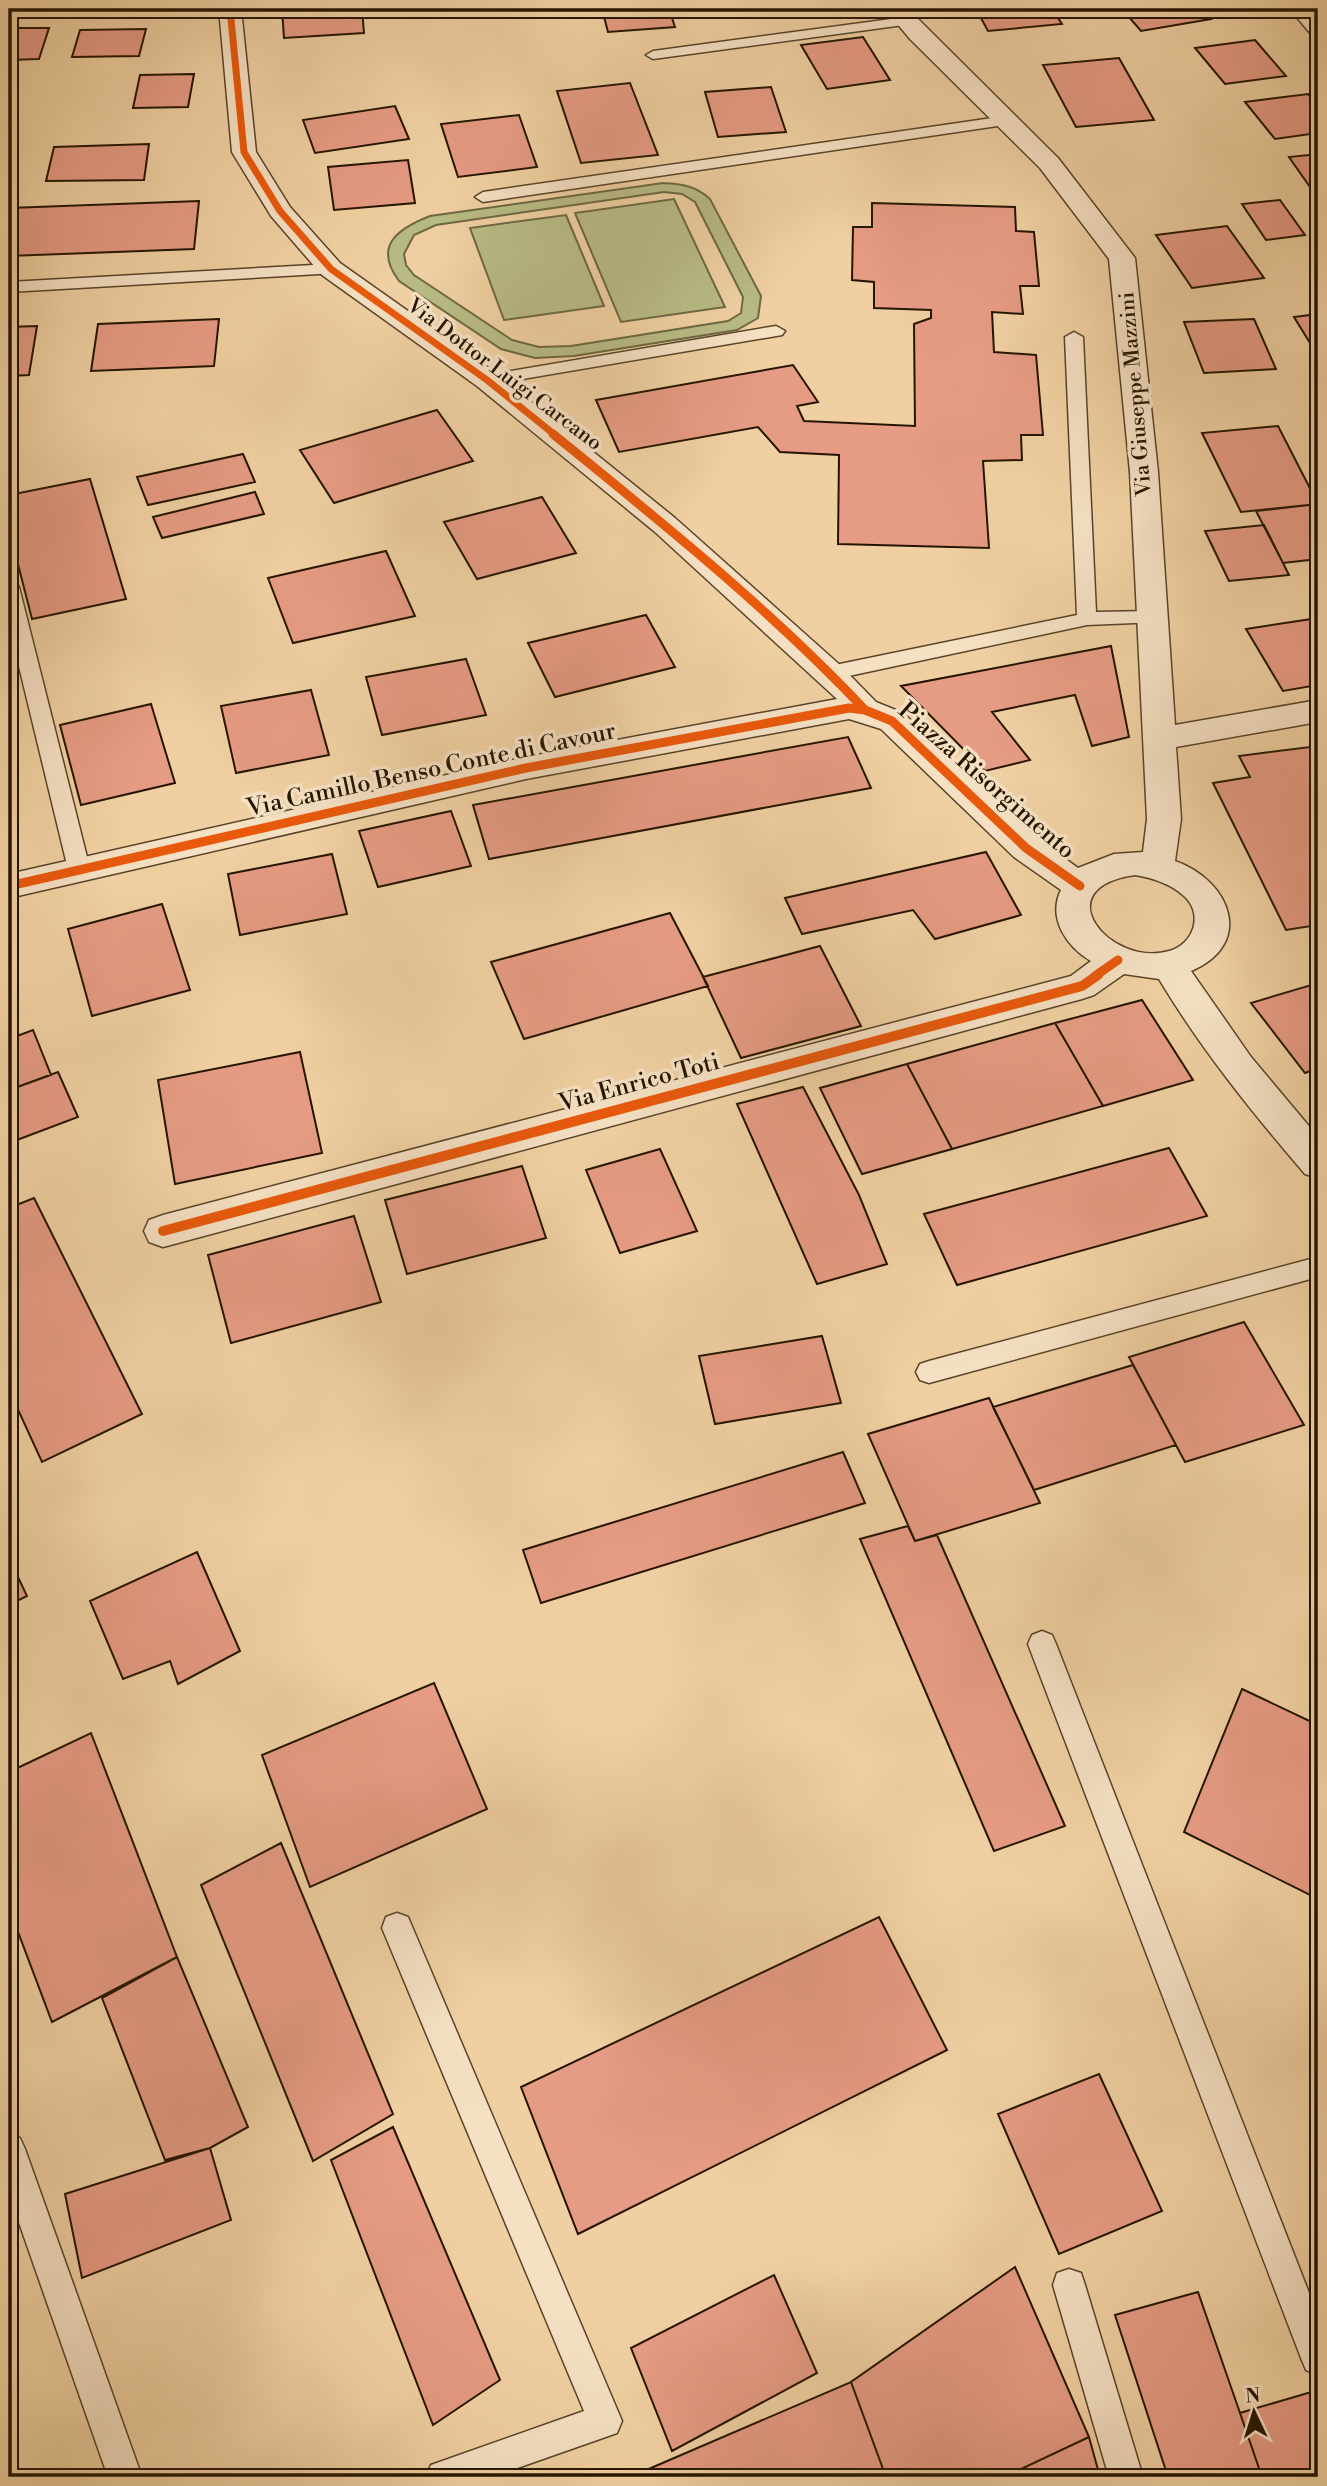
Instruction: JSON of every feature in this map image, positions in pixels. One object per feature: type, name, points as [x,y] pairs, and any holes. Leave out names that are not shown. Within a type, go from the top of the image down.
[{"type":"street","name":"Via Dottor Luigi Carcano","points":[[230,9],[244,152],[280,211],[331,269],[487,380],[665,525],[830,673],[865,710]]},
{"type":"street","points":[[1301,9],[1318,28]]},
{"type":"street","name":"Via Giuseppe Mazzini","points":[[901,15],[1049,163],[1122,258],[1144,472],[1164,819],[1158,866]]},
{"type":"street","name":"Via Camillo Benso Conte di Cavour","points":[[9,886],[526,768],[830,709],[865,710]]},
{"type":"street","name":"Piazza Risorgimento","points":[[865,710],[892,721],[1026,848],[1080,886]]},
{"type":"street","points":[[1159,739],[1318,711]]},
{"type":"street","points":[[1135,863],[1158,866],[1178,874],[1195,886],[1207,901],[1212,917],[1211,932],[1203,947],[1188,958],[1152,966],[1118,960],[1097,950],[1082,935],[1073,918],[1073,901],[1080,886],[1094,873],[1113,866],[1135,863]]},
{"type":"street","name":"Via Enrico Toti","points":[[163,1231],[1082,986],[1118,960]]},
{"type":"street","points":[[1168,964],[1194,1009],[1248,1082],[1318,1163]]},
{"type":"lane","points":[[653,55],[901,15]]},
{"type":"lane","points":[[483,197],[1006,121]]},
{"type":"lane","points":[[9,287],[331,269]]},
{"type":"lane","points":[[487,380],[776,331]]},
{"type":"lane","points":[[1074,337],[1087,619]]},
{"type":"lane","points":[[9,587],[79,869]]},
{"type":"lane","points":[[830,673],[1087,619],[1114,615],[1151,617]]},
{"type":"lane","points":[[929,1372],[1318,1267]]},
{"type":"lane","points":[[1042,1644],[1318,2358]]},
{"type":"lane","points":[[397,1928],[605,2421],[443,2477]]},
{"type":"lane","points":[[9,2149],[125,2477]]},
{"type":"lane","points":[[1069,2285],[1126,2477]]},
{"type":"green space","points":[[663,183],[688,186],[710,199],[761,296],[758,318],[737,330],[574,356],[535,358],[501,349],[399,281],[392,269],[388,258],[392,240],[408,227],[430,216]],"holes":[[[664,192],[682,194],[695,202],[743,297],[741,313],[728,321],[571,346],[539,347],[512,340],[414,275],[406,265],[404,254],[414,235],[436,225]]]},
{"type":"green space","points":[[674,199],[725,307],[621,322],[575,213]]},
{"type":"green space","points":[[566,215],[604,306],[504,320],[470,228]]},
{"type":"building","points":[[282,9],[362,9],[364,33],[284,38]]},
{"type":"building","points":[[478,9],[528,9],[480,14]]},
{"type":"building","points":[[602,9],[669,9],[675,27],[608,32]]},
{"type":"building","points":[[976,9],[1052,9],[1062,24],[988,31]]},
{"type":"building","points":[[1122,9],[1201,9],[1211,19],[1141,31]]},
{"type":"building","points":[[9,28],[49,28],[39,59],[9,60]]},
{"type":"building","points":[[146,29],[139,56],[72,57],[80,30]]},
{"type":"building","points":[[863,37],[890,80],[827,89],[801,45]]},
{"type":"building","points":[[1255,40],[1286,76],[1225,84],[1195,48]]},
{"type":"building","points":[[1119,58],[1154,120],[1076,127],[1043,65]]},
{"type":"building","points":[[194,74],[188,107],[133,108],[140,75]]},
{"type":"building","points":[[630,83],[658,155],[581,163],[557,91]]},
{"type":"building","points":[[771,87],[786,132],[718,137],[705,92]]},
{"type":"building","points":[[1308,94],[1318,106],[1318,133],[1275,139],[1245,102]]},
{"type":"building","points":[[395,106],[409,139],[315,153],[303,120]]},
{"type":"building","points":[[519,115],[537,167],[458,177],[441,124]]},
{"type":"building","points":[[149,144],[144,180],[46,181],[54,147]]},
{"type":"building","points":[[1318,154],[1318,197],[1317,197],[1289,157]]},
{"type":"building","points":[[408,160],[415,203],[334,210],[328,167]]},
{"type":"building","points":[[1280,200],[1305,235],[1266,240],[1242,204]]},
{"type":"building","points":[[199,201],[194,249],[9,256],[9,208]]},
{"type":"building","points":[[872,203],[1015,207],[1016,231],[1034,232],[1039,286],[1020,286],[1023,314],[992,312],[994,352],[1036,355],[1043,435],[1021,435],[1022,460],[983,461],[989,548],[838,544],[839,455],[780,452],[758,427],[619,452],[596,400],[793,365],[818,402],[797,406],[804,421],[915,426],[914,324],[931,318],[931,310],[874,308],[874,282],[852,280],[853,227],[872,227]]},
{"type":"building","points":[[1227,226],[1264,278],[1192,288],[1156,235]]},
{"type":"building","points":[[1318,314],[1318,356],[1294,317]]},
{"type":"building","points":[[219,319],[214,366],[91,371],[98,324]]},
{"type":"building","points":[[1254,319],[1276,369],[1204,373],[1184,322]]},
{"type":"building","points":[[37,326],[29,375],[9,376],[9,327]]},
{"type":"building","points":[[437,410],[473,461],[334,503],[300,450]]},
{"type":"building","points":[[1278,426],[1318,504],[1241,512],[1202,433]]},
{"type":"building","points":[[243,454],[255,482],[148,505],[137,477]]},
{"type":"building","points":[[90,479],[126,599],[32,619],[9,529],[9,495]]},
{"type":"building","points":[[255,492],[264,514],[162,538],[153,517]]},
{"type":"building","points":[[542,497],[576,553],[477,579],[444,522]]},
{"type":"building","points":[[1318,504],[1318,559],[1283,563],[1256,511]]},
{"type":"building","points":[[1264,525],[1289,575],[1229,581],[1205,531]]},
{"type":"building","points":[[386,551],[415,616],[293,643],[268,578]]},
{"type":"building","points":[[646,615],[675,667],[555,697],[528,643]]},
{"type":"building","points":[[1318,618],[1318,685],[1283,691],[1246,629]]},
{"type":"building","points":[[1111,646],[1129,737],[1092,746],[1075,695],[992,712],[1030,760],[985,771],[901,686]]},
{"type":"building","points":[[466,659],[486,715],[382,735],[366,677]]},
{"type":"building","points":[[311,690],[329,755],[236,773],[221,706]]},
{"type":"building","points":[[151,704],[175,783],[81,805],[60,725]]},
{"type":"building","points":[[848,737],[871,788],[489,859],[473,805]]},
{"type":"building","points":[[1310,747],[1318,763],[1318,810],[1313,810],[1318,820],[1318,925],[1286,930],[1213,783],[1250,777],[1239,756]]},
{"type":"building","points":[[451,811],[471,866],[378,887],[359,831]]},
{"type":"building","points":[[986,852],[1021,915],[935,939],[913,910],[802,934],[785,898]]},
{"type":"building","points":[[332,854],[347,914],[240,935],[228,874]]},
{"type":"building","points":[[162,904],[190,990],[92,1016],[68,929]]},
{"type":"building","points":[[670,913],[708,986],[524,1039],[491,962]]},
{"type":"building","points":[[820,946],[861,1026],[741,1058],[703,977]]},
{"type":"building","points":[[1318,983],[1318,1068],[1305,1073],[1251,1003]]},
{"type":"building","points":[[1142,1000],[1193,1080],[1103,1106],[1055,1023]]},
{"type":"building","points":[[1055,1023],[1103,1106],[952,1149],[907,1064]]},
{"type":"building","points":[[33,1030],[51,1075],[9,1090],[9,1039]]},
{"type":"building","points":[[300,1052],[322,1153],[175,1184],[158,1080]]},
{"type":"building","points":[[907,1064],[952,1149],[862,1174],[820,1088]]},
{"type":"building","points":[[58,1072],[78,1117],[9,1143],[9,1090]]},
{"type":"building","points":[[803,1087],[859,1195],[887,1264],[817,1284],[737,1104]]},
{"type":"building","points":[[1169,1148],[1207,1216],[957,1285],[924,1214]]},
{"type":"building","points":[[660,1149],[697,1231],[620,1253],[586,1170]]},
{"type":"building","points":[[522,1166],[546,1238],[407,1274],[385,1200]]},
{"type":"building","points":[[34,1198],[142,1414],[42,1462],[9,1390],[9,1208]]},
{"type":"building","points":[[354,1216],[381,1302],[231,1343],[208,1255]]},
{"type":"building","points":[[1244,1322],[1304,1425],[1185,1462],[1129,1357]]},
{"type":"building","points":[[822,1336],[841,1403],[715,1424],[699,1356]]},
{"type":"building","points":[[1133,1365],[1176,1445],[1034,1490],[993,1407]]},
{"type":"building","points":[[989,1398],[1040,1503],[915,1541],[868,1434]]},
{"type":"building","points":[[843,1452],[865,1503],[541,1603],[523,1550]]},
{"type":"building","points":[[908,1526],[915,1541],[937,1535],[1065,1826],[994,1851],[860,1539]]},
{"type":"building","points":[[197,1552],[240,1651],[178,1684],[170,1661],[123,1679],[90,1601]]},
{"type":"building","points":[[9,1558],[27,1596],[9,1605]]},
{"type":"building","points":[[434,1683],[487,1809],[310,1887],[262,1755]]},
{"type":"building","points":[[1242,1689],[1318,1725],[1318,1899],[1184,1832]]},
{"type":"building","points":[[91,1733],[177,1957],[52,2022],[9,1908],[9,1772]]},
{"type":"building","points":[[281,1843],[393,2114],[313,2161],[201,1885]]},
{"type":"building","points":[[879,1917],[947,2050],[578,2234],[521,2087]]},
{"type":"building","points":[[177,1957],[248,2127],[210,2148],[165,2160],[102,1998]]},
{"type":"building","points":[[1099,2074],[1162,2211],[1059,2254],[998,2114]]},
{"type":"building","points":[[393,2127],[500,2380],[433,2425],[331,2160]]},
{"type":"building","points":[[210,2148],[231,2220],[82,2278],[65,2194]]},
{"type":"building","points":[[1015,2267],[1089,2437],[1004,2477],[886,2477],[851,2382]]},
{"type":"building","points":[[774,2275],[817,2373],[672,2451],[631,2348]]},
{"type":"building","points":[[1198,2292],[1262,2477],[1168,2477],[1115,2315]]},
{"type":"building","points":[[851,2382],[886,2477],[630,2477]]},
{"type":"building","points":[[1318,2390],[1318,2477],[1262,2477],[1240,2413]]},
{"type":"building","points":[[1089,2437],[1100,2477],[1004,2477]]},
{"type":"cycle path","points":[[230,9],[244,152],[280,211],[331,269],[487,380],[665,525],[830,673],[865,710]]},
{"type":"cycle path","points":[[9,886],[526,768],[849,708],[865,710],[892,721],[1026,848],[1080,886]]},
{"type":"cycle path","points":[[163,1231],[1082,986],[1118,960]]}]
